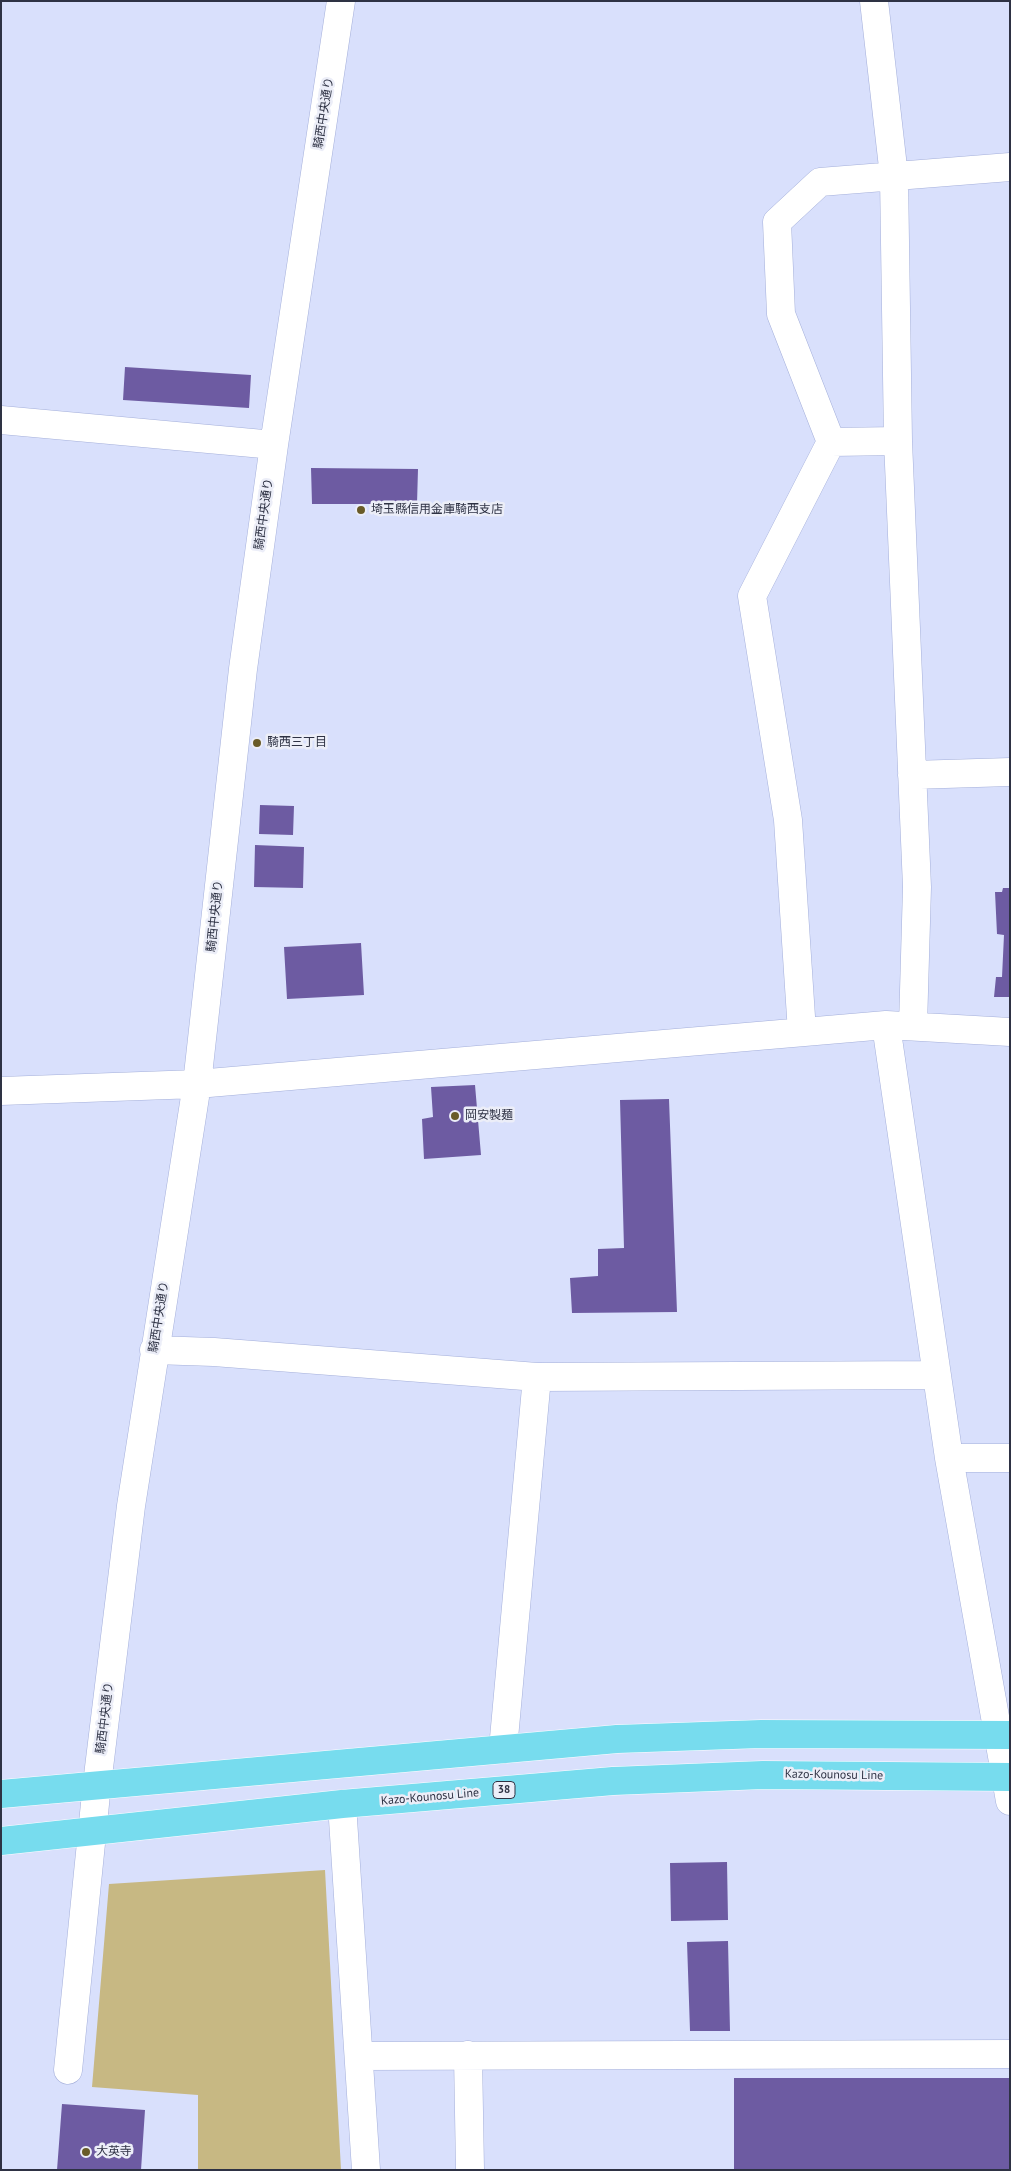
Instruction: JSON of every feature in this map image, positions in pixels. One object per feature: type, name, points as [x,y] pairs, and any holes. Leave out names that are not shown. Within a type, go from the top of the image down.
[{"type":"main road","points":[[1,1794],[617,1739],[752,1734],[1003,1735]]},
{"type":"main road","name":"Kazo-Kounosu Line","points":[[1,1841],[342,1804],[613,1781],[773,1775],[1008,1785]]},
{"type":"street","name":"騎西中央通り","points":[[68,2070],[97,1784],[130,1515],[154,1350],[197,1084],[243,669],[274,445],[341,1]]},
{"type":"street","points":[[874,1],[894,176],[898,440],[917,887],[913,1026]]},
{"type":"street","points":[[802,1032],[788,820],[752,596],[831,442],[781,314],[777,222],[820,182],[1010,167]]},
{"type":"street","points":[[1,420],[274,445]]},
{"type":"street","points":[[831,442],[898,440]]},
{"type":"street","points":[[912,775],[1010,772]]},
{"type":"street","points":[[886,1025],[949,1458],[1003,1735],[1008,1785]]},
{"type":"street","points":[[1,1091],[197,1084],[886,1025],[1010,1032]]},
{"type":"street","points":[[154,1350],[214,1352],[537,1377],[936,1375]]},
{"type":"street","points":[[503,1749],[537,1377]]},
{"type":"street","points":[[949,1458],[1010,1458]]},
{"type":"street","points":[[342,1804],[366,2170]]},
{"type":"street","points":[[360,2056],[1010,2054]]},
{"type":"street","points":[[468,2055],[470,2170]]},
{"type":"shaded area","points":[[325,1870],[341,2170],[198,2170],[198,2095],[92,2087],[109,1884]]},
{"type":"building","points":[[125,367],[251,375],[249,408],[123,400]]},
{"type":"building","points":[[311,468],[418,469],[417,504],[312,504]]},
{"type":"building","points":[[260,805],[294,806],[293,835],[259,834]]},
{"type":"building","points":[[255,845],[304,847],[303,888],[254,887]]},
{"type":"building","points":[[1003,888],[1010,888],[1010,997],[994,997],[996,977],[1002,977],[1004,935],[997,934],[995,892],[1002,892]]},
{"type":"building","points":[[361,943],[364,995],[287,999],[284,947]]},
{"type":"building","points":[[475,1085],[481,1155],[424,1159],[422,1119],[433,1117],[431,1087]]},
{"type":"building","points":[[669,1099],[677,1312],[572,1313],[570,1278],[598,1276],[598,1249],[624,1248],[620,1100]]},
{"type":"building","points":[[727,1862],[728,1920],[671,1921],[670,1863]]},
{"type":"building","points":[[728,1941],[730,2031],[690,2031],[687,1942]]},
{"type":"building","points":[[734,2078],[1010,2078],[1010,2170],[734,2170]]},
{"type":"building","points":[[62,2104],[145,2110],[141,2170],[57,2170]]},
{"type":"place","name":"埼玉縣信用金庫騎西支店","points":[[361,510]]},
{"type":"place","name":"騎西三丁目","points":[[257,743]]},
{"type":"place","name":"岡安製麺","points":[[455,1116]]},
{"type":"place","name":"大英寺","points":[[86,2152]]}]
